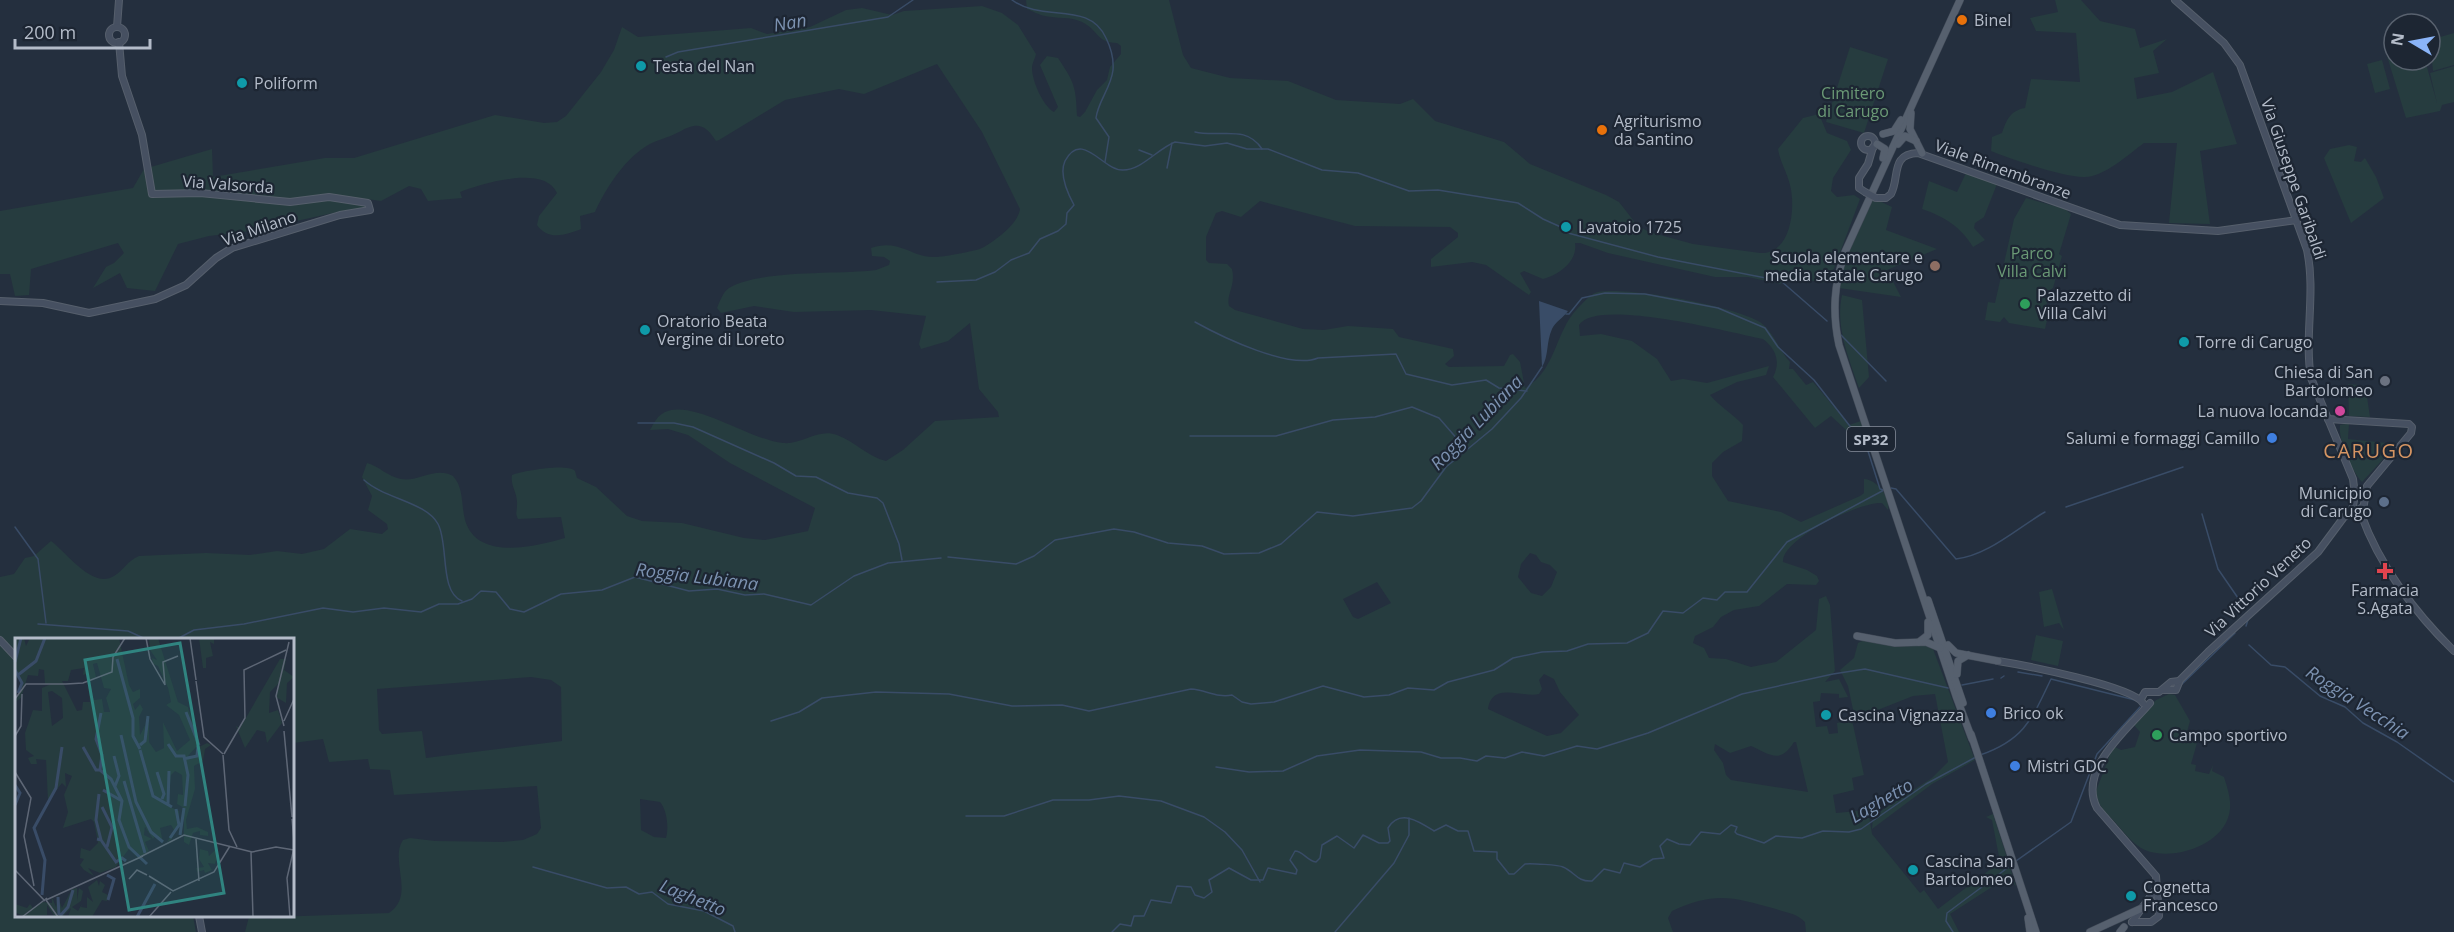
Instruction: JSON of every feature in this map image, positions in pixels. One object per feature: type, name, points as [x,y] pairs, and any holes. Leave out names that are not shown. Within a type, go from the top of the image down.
[{"type":"main road","name":"SP32","points":[[1960,0],[1845,252],[1836,280],[1835,325],[1839,345],[2036,932]]},
{"type":"main road","points":[[1883,134],[1894,130],[1913,103]]},
{"type":"main road","points":[[1913,103],[1910,126],[1922,153]]},
{"type":"main road","points":[[1879,177],[1885,173],[1902,137],[1909,137],[1916,141]]},
{"type":"main road","points":[[1872,148],[1884,146],[1886,151],[1874,179],[1874,189]]},
{"type":"main road","name":"SP32","points":[[1917,576],[1942,635],[1972,739]]},
{"type":"main road","points":[[1919,642],[1925,638],[1929,630],[1925,603]]},
{"type":"main road","points":[[1942,635],[1952,651],[1998,661]]},
{"type":"main road","points":[[1857,636],[1895,643],[1919,642],[1940,648]]},
{"type":"main road","points":[[1960,694],[1956,665],[1960,659],[1969,655]]},
{"type":"main road","points":[[2017,871],[2030,932]]},
{"type":"main road","points":[[2092,931],[2143,908]]},
{"type":"street","points":[[117,27],[119,0]]},
{"type":"street","name":"Via Giuseppe Garibaldi","points":[[2175,0],[2224,43],[2240,65],[2296,220],[2311,272],[2310,372],[2315,390],[2351,475],[2355,495]]},
{"type":"street","points":[[117,27],[125,34],[119,42],[112,41],[110,35],[112,29],[117,27]]},
{"type":"street","name":"Via Valsorda","points":[[119,42],[122,76],[142,135],[152,194],[200,193],[290,202],[329,196],[368,203],[370,206],[367,212],[340,216],[327,221]]},
{"type":"street","points":[[1872,148],[1863,148],[1861,142],[1864,137],[1883,134]]},
{"type":"street","points":[[1872,148],[1883,134]]},
{"type":"street","points":[[1870,136],[1872,148],[1869,164],[1858,180],[1859,188],[1876,198],[1886,198],[1891,194],[1896,167],[1903,157],[1910,153],[1922,153]]},
{"type":"street","name":"Viale Rimembranze","points":[[1922,153],[2120,225],[2207,230],[2296,220]]},
{"type":"street","name":"Via Milano","points":[[0,301],[43,303],[89,313],[144,302],[186,285],[216,258],[232,248],[327,221]]},
{"type":"street","points":[[2328,419],[2409,424],[2411,433],[2367,485],[2365,495],[2357,508]]},
{"type":"street","points":[[2335,436],[2338,425],[2346,420]]},
{"type":"street","points":[[2365,495],[2360,492],[2355,495],[2357,508],[2376,547],[2410,601],[2454,651]]},
{"type":"street","name":"Via Vittorio Veneto","points":[[2157,886],[2153,871],[2097,807],[2092,794],[2103,758],[2139,715],[2147,698],[2171,686],[2317,553],[2357,508]]},
{"type":"street","points":[[0,640],[15,656]]},
{"type":"street","points":[[1998,661],[2077,678],[2147,698]]},
{"type":"street","points":[[2116,932],[2132,922],[2157,886]]},
{"type":"street","points":[[2132,922],[2156,920],[2159,909],[2157,886]]},
{"type":"street","points":[[2143,908],[2154,903],[2159,909]]},
{"type":"street","points":[[2143,908],[2145,920]]},
{"type":"street","points":[[199,917],[202,932]]},
{"type":"green space","points":[[1026,0],[1169,0],[1183,55],[1191,68],[1230,78],[1288,81],[1336,100],[1400,104],[1413,99],[1435,121],[1504,142],[1530,164],[1619,202],[1637,225],[1649,232],[1693,244],[1760,253],[1770,252],[1779,246],[1785,238],[1791,217],[1792,195],[1778,149],[1803,118],[1819,114],[1827,133],[1847,141],[1851,150],[1833,178],[1831,191],[1837,197],[1854,195],[1860,199],[1829,282],[1799,278],[1780,284],[1748,277],[1715,277],[1608,253],[1575,243],[1574,256],[1561,271],[1543,279],[1524,271],[1520,273],[1531,292],[1529,295],[1486,265],[1472,262],[1431,267],[1431,259],[1458,237],[1458,233],[1450,227],[1355,226],[1260,201],[1241,217],[1222,211],[1216,213],[1206,237],[1206,260],[1209,263],[1227,264],[1232,269],[1233,280],[1228,302],[1229,306],[1235,310],[1303,329],[1324,330],[1348,326],[1393,329],[1399,337],[1453,349],[1454,356],[1445,364],[1449,367],[1504,366],[1513,354],[1520,362],[1525,388],[1543,372],[1570,318],[1587,299],[1598,292],[1632,292],[1680,299],[1728,310],[1760,322],[1790,362],[1789,369],[1793,369],[1806,385],[1813,382],[1849,425],[1861,421],[1871,453],[1831,416],[1815,428],[1773,377],[1777,366],[1776,356],[1763,339],[1666,319],[1637,316],[1591,317],[1579,325],[1580,336],[1601,334],[1632,341],[1657,359],[1671,381],[1683,379],[1707,383],[1769,366],[1766,375],[1737,382],[1710,395],[1743,425],[1742,441],[1723,452],[1712,463],[1712,476],[1728,501],[1781,512],[1801,522],[1860,496],[1864,493],[1864,479],[1879,486],[1887,500],[1888,510],[1882,503],[1857,508],[1808,533],[1786,553],[1783,562],[1817,576],[1819,581],[1816,585],[1787,584],[1759,606],[1734,610],[1721,617],[1713,627],[1695,636],[1693,643],[1704,648],[1709,658],[1726,659],[1751,667],[1776,662],[1816,630],[1819,599],[1826,596],[1830,605],[1835,671],[1825,682],[1839,679],[1848,697],[1839,698],[1839,694],[1821,693],[1820,701],[1813,702],[1816,727],[1827,726],[1829,734],[1838,733],[1837,723],[1852,720],[1864,775],[1852,778],[1854,790],[1833,795],[1836,813],[1868,810],[1872,834],[1920,893],[1924,890],[1938,909],[2000,862],[1992,820],[1986,817],[1993,814],[2016,886],[2006,878],[1950,914],[1959,932],[1806,932],[1805,922],[1795,915],[1748,901],[1712,898],[1672,911],[1668,918],[1673,932],[245,932],[249,917],[271,919],[274,917],[389,913],[397,906],[401,897],[399,848],[403,840],[410,838],[435,841],[503,842],[523,840],[537,834],[541,828],[537,786],[394,795],[390,770],[370,769],[368,759],[329,762],[323,739],[294,743],[294,638],[15,638],[15,917],[193,917],[196,932],[0,932],[0,577],[14,574],[25,558],[34,556],[51,541],[80,568],[97,578],[106,579],[114,576],[139,556],[206,553],[250,555],[277,551],[302,554],[324,549],[350,529],[382,534],[388,529],[387,524],[368,510],[372,496],[362,477],[367,463],[401,479],[434,473],[447,473],[453,476],[462,496],[465,520],[472,533],[482,542],[495,546],[524,547],[565,538],[561,517],[518,519],[517,515],[512,475],[554,468],[575,471],[577,478],[596,487],[627,516],[642,521],[682,523],[744,538],[765,540],[808,531],[815,508],[730,463],[688,435],[668,429],[650,430],[656,420],[665,412],[677,409],[691,411],[783,443],[797,442],[830,433],[886,461],[903,450],[935,421],[999,417],[998,412],[979,389],[970,323],[948,341],[921,349],[919,344],[926,316],[871,310],[794,312],[754,306],[721,313],[717,308],[723,294],[729,288],[744,282],[780,275],[876,270],[889,265],[890,261],[884,257],[872,256],[871,248],[881,246],[890,245],[919,255],[935,257],[979,249],[1005,232],[1015,220],[1020,209],[982,132],[937,64],[864,94],[839,89],[785,100],[716,141],[704,128],[695,126],[653,143],[637,153],[622,168],[609,185],[595,212],[580,216],[581,229],[563,235],[546,233],[537,225],[539,216],[557,193],[550,184],[539,179],[497,181],[460,192],[462,198],[428,201],[421,189],[409,186],[381,201],[367,199],[366,209],[333,213],[251,231],[209,236],[178,244],[155,291],[127,288],[120,273],[93,288],[106,267],[124,253],[118,243],[31,269],[29,295],[15,296],[10,274],[0,274],[0,211],[133,188],[144,169],[212,149],[213,177],[325,158],[354,158],[495,115],[544,123],[557,122],[566,116],[601,72],[614,50],[622,27],[638,37],[751,28],[767,34],[810,27],[846,10],[862,8],[892,15],[904,11],[982,6],[1002,13],[1018,25],[1036,54],[1032,64],[1032,73],[1036,86],[1042,99],[1054,112],[1058,107],[1040,65],[1047,56],[1058,58],[1073,85],[1077,116],[1080,117],[1097,90],[1107,80],[1110,67],[1121,54],[1121,46],[1105,41],[1088,25],[1077,20],[1043,15],[1027,9]],"holes":[[[1530,553],[1536,555],[1541,562],[1550,565],[1557,572],[1551,587],[1542,596],[1531,593],[1518,577],[1521,564]],[[1377,582],[1391,603],[1358,619],[1353,617],[1343,599]],[[1544,674],[1554,679],[1560,692],[1579,715],[1561,733],[1547,736],[1488,709],[1495,695],[1501,693],[1539,694],[1542,689],[1539,680]],[[531,677],[551,680],[561,687],[562,741],[426,758],[422,731],[382,734],[379,730],[377,689]],[[1796,742],[1808,792],[1731,780],[1726,775],[1723,763],[1714,750],[1715,744],[1730,753],[1751,746],[1775,756],[1789,749]],[[640,799],[660,802],[666,814],[666,838],[654,837],[641,830]]]},
{"type":"green space","points":[[2055,0],[2081,0],[2100,21],[2135,29],[2140,48],[2167,39],[2153,51],[2159,73],[2134,78],[2137,99],[2172,92],[2213,72],[2237,144],[2200,151],[2210,224],[2169,223],[2177,143],[2144,143],[2108,169],[2085,177],[2052,171],[1991,151],[1992,137],[2002,133],[2012,114],[2025,108],[2031,79],[2080,82],[2076,33],[2036,31],[2030,18],[2058,12]]},
{"type":"green space","points":[[2454,33],[2454,65],[2442,68],[2442,36]]},
{"type":"green space","name":"Cimitero di Carugo","points":[[1850,47],[1888,59],[1864,133],[1826,122]]},
{"type":"green space","points":[[2382,60],[2382,72],[2385,72],[2390,89],[2375,93],[2367,64]]},
{"type":"green space","points":[[2454,66],[2454,102],[2442,105],[2440,111],[2406,118],[2392,72],[2428,72],[2437,103],[2430,73],[2442,72],[2442,70]]},
{"type":"green space","points":[[2349,145],[2357,147],[2354,161],[2361,162],[2365,158],[2384,198],[2351,223],[2324,158],[2330,149]]},
{"type":"green space","points":[[1966,173],[1997,184],[1984,217],[1975,223],[1974,228],[1985,240],[1973,247],[1952,223],[1922,209],[1929,181],[1957,192]]},
{"type":"green space","points":[[1873,198],[1892,207],[1886,230],[1937,249],[1887,270],[1901,297],[1839,288],[1846,256]]},
{"type":"green space","name":"Parco Villa Calvi","points":[[2026,198],[2065,209],[2071,214],[2059,254],[2062,256],[2043,319],[2047,320],[2045,329],[2009,323],[2004,317],[2000,322],[1985,320],[1988,302],[1995,303],[2014,219]]},
{"type":"green space","points":[[1842,295],[1862,300],[1869,377],[1859,388],[1847,354],[1842,330],[1840,307]]},
{"type":"green space","points":[[2348,384],[2360,385],[2359,392],[2367,397],[2370,417],[2349,416]]},
{"type":"green space","points":[[2349,423],[2348,439],[2397,444],[2362,482],[2350,463],[2341,439],[2340,425]]},
{"type":"green space","points":[[2052,589],[2064,630],[2059,623],[2044,627],[2039,592]]},
{"type":"green space","points":[[2036,635],[2063,641],[2058,666],[2031,660]]},
{"type":"green space","points":[[1864,640],[1896,646],[1925,644],[1933,649],[1975,760],[1932,784],[1872,829],[1873,816],[1932,778],[1948,762],[1935,694],[1913,696],[1855,719],[1848,686],[1840,670],[1854,658],[1858,643]]},
{"type":"green space","points":[[2169,694],[2175,695],[2190,721],[2185,739],[2197,743],[2191,764],[2196,765],[2195,771],[2209,774],[2213,765],[2212,771],[2224,777],[2230,809],[2227,821],[2220,832],[2209,841],[2184,852],[2170,854],[2145,850],[2136,845],[2102,808],[2096,791],[2111,752],[2115,747],[2121,750],[2135,747],[2140,732],[2134,725],[2156,700]]},
{"type":"water","points":[[1539,301],[1568,311],[1552,329],[1542,367]]},
{"type":"waterway","name":"Nan","points":[[666,57],[678,52],[888,17],[913,0]]},
{"type":"waterway","name":"Nan","points":[[1012,0],[1024,7],[1077,15],[1088,19],[1098,26],[1106,38],[1112,53],[1113,70],[1096,118],[1109,137],[1105,162]]},
{"type":"waterway","points":[[1195,132],[1240,134],[1256,141],[1262,149]]},
{"type":"waterway","points":[[937,282],[976,280],[995,272],[1011,260],[1029,253],[1040,239],[1058,231],[1066,224],[1067,213],[1074,205],[1065,184],[1063,166],[1072,152],[1078,149],[1086,150],[1115,169],[1123,170],[1137,167],[1175,142],[1205,146],[1227,143],[1247,149],[1268,149],[1322,170],[1358,173],[1409,191],[1438,190],[1518,203],[1543,219],[1563,228]]},
{"type":"waterway","points":[[1167,168],[1172,143]]},
{"type":"waterway","points":[[1139,150],[1152,155]]},
{"type":"waterway","points":[[1568,233],[1658,257],[1781,281],[1827,321]]},
{"type":"waterway","points":[[771,721],[799,712],[822,698],[876,692],[949,694],[1012,706],[1062,705],[1089,711],[1191,689],[1232,695],[1242,702],[1251,704],[1274,702],[1323,686],[1364,697],[1389,695],[1408,688],[1434,690],[1448,682],[1494,670],[1513,658],[1542,652],[1567,651],[1588,644],[1627,643],[1648,633],[1663,611],[1683,613],[1703,598],[1717,600],[1725,592],[1747,592],[1787,542],[1884,490],[1880,489],[1867,448],[1814,380],[1778,347],[1765,328],[1718,308],[1645,294],[1605,293],[1582,298],[1569,314],[1566,314]]},
{"type":"waterway","points":[[1195,322],[1256,350],[1291,360],[1306,361],[1318,358],[1396,354],[1406,374],[1452,385],[1486,380],[1499,388],[1527,391]]},
{"type":"waterway","points":[[1841,335],[1886,381]]},
{"type":"waterway","name":"Roggia Lubiana","points":[[948,557],[1016,564],[1034,556],[1055,540],[1114,529],[1134,532],[1168,543],[1202,546],[1224,554],[1259,553],[1281,544],[1317,512],[1353,516],[1412,508],[1421,501],[1446,467],[1492,429],[1521,398],[1542,367]]},
{"type":"waterway","points":[[1190,436],[1276,436],[1333,420],[1375,417],[1412,407],[1439,418],[1466,449]]},
{"type":"waterway","points":[[638,423],[674,423],[693,427],[774,463],[796,476],[816,477],[848,493],[877,498],[883,503],[899,544],[902,560]]},
{"type":"waterway","name":"Roggia Vecchia","points":[[2066,507],[2183,467]]},
{"type":"waterway","points":[[364,480],[383,492],[415,505],[438,524],[450,588],[462,601]]},
{"type":"waterway","points":[[1891,488],[1896,489],[1956,559],[1991,547],[2045,512]]},
{"type":"waterway","name":"Roggia Vecchia","points":[[2202,514],[2218,569],[2238,598]]},
{"type":"waterway","points":[[15,527],[38,559],[46,623]]},
{"type":"waterway","name":"Roggia Lubiana","points":[[179,638],[194,630],[244,624],[323,608],[353,612],[384,608],[421,612],[439,604],[458,604],[472,599],[481,591],[496,592],[510,609],[524,612],[561,594],[602,590],[635,577],[689,591],[717,589],[745,595],[764,594],[811,605],[854,576],[888,563],[941,558]]},
{"type":"waterway","name":"Roggia Vecchia","points":[[2246,626],[2248,620]]},
{"type":"waterway","name":"Roggia Lubiana","points":[[38,624],[128,631],[144,638]]},
{"type":"waterway","name":"Laghetto","points":[[2181,685],[2235,633]]},
{"type":"waterway","name":"Roggia Vecchia","points":[[2249,645],[2271,665],[2285,667],[2320,696],[2345,707],[2363,723],[2397,742],[2454,782]]},
{"type":"waterway","points":[[1216,767],[1249,772],[1283,771],[1317,756],[1360,750],[1421,752],[1441,758],[1477,761],[1486,756],[1505,758],[1522,752],[1544,756],[1577,746],[1597,749],[1648,733],[1742,694],[1865,669],[1948,688]]},
{"type":"waterway","points":[[2018,672],[2042,676]]},
{"type":"waterway","points":[[1962,685],[1993,679]]},
{"type":"waterway","name":"Laghetto","points":[[1980,755],[1995,749],[2017,735],[2032,717],[2051,679],[2135,700]]},
{"type":"waterway","points":[[2016,861],[2071,822],[2097,754],[2140,707]]},
{"type":"waterway","name":"Laghetto","points":[[1112,932],[1120,924],[1131,926],[1134,916],[1144,916],[1151,900],[1171,903],[1177,886],[1191,887],[1195,895],[1204,898],[1212,892],[1209,880],[1229,868],[1251,880],[1263,880],[1268,868],[1296,874],[1297,870],[1290,860],[1295,851],[1316,862],[1320,858],[1322,845],[1337,836],[1354,848],[1363,835],[1379,843],[1388,843],[1390,841],[1388,828],[1398,819],[1410,819],[1434,831],[1446,825],[1458,831],[1468,831],[1474,851],[1497,852],[1497,859],[1509,874],[1514,874],[1525,864],[1544,864],[1563,867],[1579,878],[1592,881],[1604,869],[1620,873],[1624,863],[1640,867],[1653,859],[1664,858],[1660,846],[1667,839],[1679,844],[1690,845],[1701,832],[1720,834],[1731,825],[1737,827],[1735,832],[1737,834],[1764,843],[1776,836],[1802,838],[1823,831],[1849,832],[1861,829],[1926,784],[1976,757]]},
{"type":"waterway","points":[[966,816],[1004,816],[1053,800],[1089,800],[1119,796],[1161,801],[1204,817],[1225,832],[1242,850],[1260,882]]},
{"type":"waterway","points":[[1335,932],[1394,863],[1409,835],[1409,818]]},
{"type":"waterway","points":[[1953,932],[1946,921],[1947,913],[2010,866]]},
{"type":"waterway","name":"Laghetto","points":[[533,867],[607,888],[626,887],[639,894],[652,892],[668,904],[704,911],[733,926],[735,932]]},
{"type":"place","name":"Binel","points":[[1962,20]]},
{"type":"place","name":"Testa del Nan","points":[[641,66]]},
{"type":"place","name":"Poliform","points":[[242,83]]},
{"type":"place","name":"Agriturismo da Santino","points":[[1602,130]]},
{"type":"place","name":"Lavatoio 1725","points":[[1566,227]]},
{"type":"place","name":"Scuola elementare e media statale Carugo","points":[[1935,266]]},
{"type":"place","name":"Palazzetto di Villa Calvi","points":[[2025,304]]},
{"type":"place","name":"Oratorio Beata Vergine di Loreto","points":[[645,330]]},
{"type":"place","name":"Torre di Carugo","points":[[2184,342]]},
{"type":"place","name":"Chiesa di San Bartolomeo","points":[[2385,381]]},
{"type":"place","name":"La nuova locanda","points":[[2340,411]]},
{"type":"place","name":"Salumi e formaggi Camillo","points":[[2272,438]]},
{"type":"place","name":"Municipio di Carugo","points":[[2384,502]]},
{"type":"place","name":"Farmacia S.Agata","points":[[2385,571]]},
{"type":"place","name":"Brico ok","points":[[1991,713]]},
{"type":"place","name":"Cascina Vignazza","points":[[1826,715]]},
{"type":"place","name":"Campo sportivo","points":[[2157,735]]},
{"type":"place","name":"Mistri GDC","points":[[2015,766]]},
{"type":"place","name":"Cascina San Bartolomeo","points":[[1913,870]]},
{"type":"place","name":"Cognetta Francesco","points":[[2131,896]]},
{"type":"district","name":"CARUGO","points":[[2369,450]]}]
